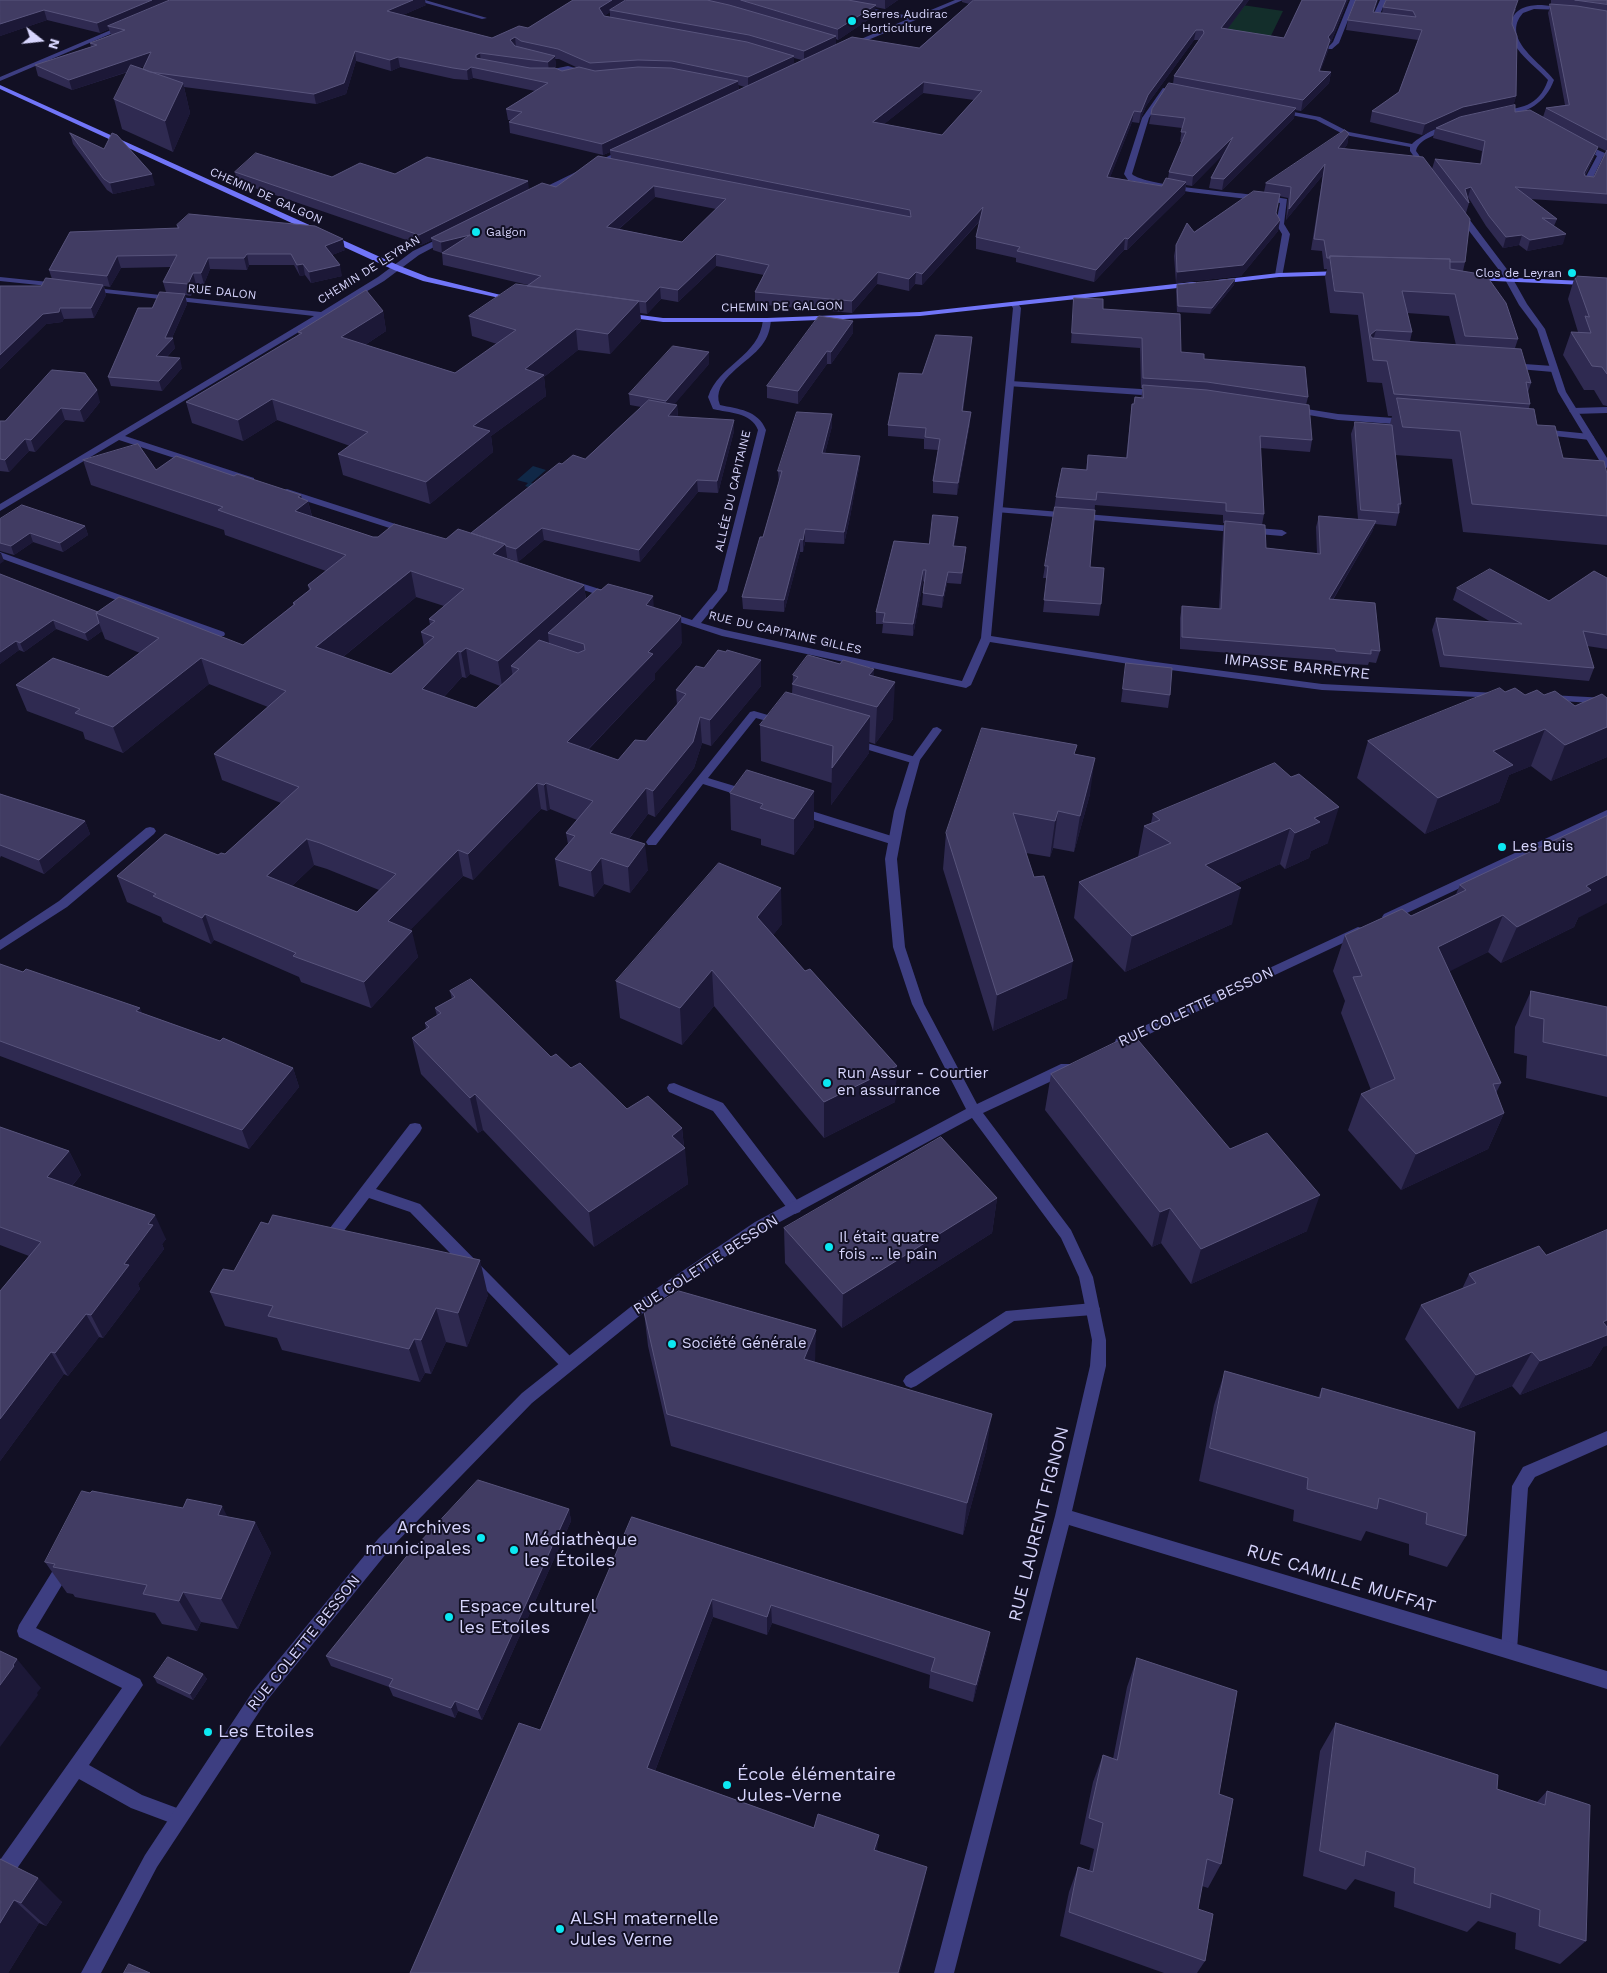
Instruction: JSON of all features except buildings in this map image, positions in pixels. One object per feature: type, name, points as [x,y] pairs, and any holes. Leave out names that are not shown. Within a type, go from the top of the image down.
[{"type":"main road","name":"CHEMIN DE GALGON","points":[[0,87],[397,268],[431,280],[521,301]]},
{"type":"main road","points":[[1210,283],[1279,275],[1348,273]]},
{"type":"main road","points":[[1463,278],[1607,284]]},
{"type":"main road","name":"CHEMIN DE GALGON","points":[[616,314],[663,320],[767,320],[920,314],[1200,284]]},
{"type":"street","points":[[418,0],[484,18]]},
{"type":"street","points":[[833,0],[841,5],[912,18]]},
{"type":"street","points":[[840,47],[848,46],[912,18],[960,0]]},
{"type":"street","points":[[1330,48],[1336,43],[1353,0]]},
{"type":"street","points":[[1384,0],[1374,20],[1392,22]]},
{"type":"street","points":[[1519,4],[1526,8]]},
{"type":"street","points":[[1491,114],[1520,110],[1540,101],[1548,92],[1551,80],[1516,42],[1514,34],[1515,16],[1519,11],[1526,8],[1551,7],[1573,10]]},
{"type":"street","points":[[0,79],[132,23]]},
{"type":"street","points":[[556,62],[580,71],[583,75],[568,78],[550,76],[556,70],[568,68]]},
{"type":"street","points":[[1171,81],[1155,99],[1135,144],[1128,174],[1131,178],[1139,181],[1190,190],[1284,201],[1280,224],[1286,234],[1279,275]]},
{"type":"street","points":[[1165,89],[1175,91]]},
{"type":"street","points":[[1270,109],[1318,118],[1347,134],[1414,146]]},
{"type":"street","points":[[1520,110],[1528,115]]},
{"type":"street","points":[[1429,174],[1413,151],[1414,146],[1420,140],[1456,123]]},
{"type":"street","points":[[1576,142],[1604,156],[1586,184]]},
{"type":"street","points":[[528,197],[631,147]]},
{"type":"street","points":[[597,163],[611,166]]},
{"type":"street","points":[[1452,203],[1510,280],[1523,305],[1541,329],[1562,392],[1607,466]]},
{"type":"street","name":"CHEMIN DE LEYRAN","points":[[0,508],[322,314],[397,268],[416,253],[456,234]]},
{"type":"street","points":[[0,279],[68,286]]},
{"type":"street","name":"RUE DALON","points":[[78,288],[322,314]]},
{"type":"street","name":"RUE DU CAPITAINE GILLES","points":[[657,611],[722,633],[966,685],[986,638],[1000,510],[1017,308],[1014,304]]},
{"type":"street","name":"ALLÉE DU CAPITAINE","points":[[694,624],[722,591],[762,430],[761,424],[756,418],[745,413],[716,407],[712,402],[711,395],[714,388],[734,367],[760,345],[767,334],[767,320]]},
{"type":"street","points":[[1504,365],[1553,369]]},
{"type":"street","points":[[1010,384],[1165,394]]},
{"type":"street","points":[[1281,408],[1338,417],[1416,423]]},
{"type":"street","points":[[1573,411],[1607,410]]},
{"type":"street","points":[[1533,432],[1590,437]]},
{"type":"street","points":[[118,437],[416,533]]},
{"type":"street","points":[[1000,510],[1282,533]]},
{"type":"street","points":[[0,555],[220,634]]},
{"type":"street","points":[[555,578],[611,599]]},
{"type":"street","name":"IMPASSE BARREYRE","points":[[986,638],[1148,664],[1322,688],[1509,696]]},
{"type":"street","points":[[1538,698],[1607,701]]},
{"type":"street","points":[[652,842],[754,714],[792,725]]},
{"type":"street","name":"RUE LAURENT FIGNON","points":[[937,730],[916,760],[900,811],[894,841],[892,859],[899,947],[918,1004],[974,1111],[1066,1234],[1086,1277],[1099,1340],[1098,1366],[1063,1516],[944,1973]]},
{"type":"street","points":[[840,738],[916,760]]},
{"type":"street","points":[[701,780],[756,798]]},
{"type":"street","points":[[784,806],[894,841]]},
{"type":"street","name":"RUE COLETTE BESSON","points":[[1105,1050],[1607,814]]},
{"type":"street","points":[[0,946],[64,904],[150,831]]},
{"type":"street","name":"RUE COLETTE BESSON","points":[[91,1973],[151,1861],[178,1817],[259,1697],[384,1544],[527,1398],[642,1305],[760,1226],[974,1111],[1080,1061]]},
{"type":"street","points":[[674,1088],[718,1107],[795,1208]]},
{"type":"street","points":[[328,1242],[415,1128]]},
{"type":"street","points":[[367,1191],[415,1208],[568,1364]]},
{"type":"street","points":[[911,1381],[1011,1315],[1093,1309]]},
{"type":"street","points":[[1509,1650],[1520,1486],[1529,1472],[1607,1438]]},
{"type":"street","name":"RUE CAMILLE MUFFAT","points":[[1063,1516],[1607,1680]]},
{"type":"street","points":[[0,1876],[74,1767],[134,1685],[25,1631],[75,1551]]},
{"type":"street","points":[[74,1767],[137,1802],[178,1817]]},
{"type":"green space","points":[[1215,1],[1283,11],[1266,46],[1192,34]]},
{"type":"water","points":[[533,466],[546,470],[531,483],[535,484],[531,488],[525,486],[528,483],[517,480]]},
{"type":"place","name":"Serres Audirac Horticulture","points":[[852,21]]},
{"type":"place","name":"Galgon","points":[[476,232]]},
{"type":"place","name":"Clos de Leyran","points":[[1572,273]]},
{"type":"place","name":"Les Buis","points":[[1502,847]]},
{"type":"place","name":"Run Assur - Courtier en assurrance","points":[[827,1083]]},
{"type":"place","name":"Il était quatre fois ... le pain","points":[[829,1247]]},
{"type":"place","name":"Société Générale","points":[[672,1344]]},
{"type":"place","name":"Archives municipales","points":[[481,1538]]},
{"type":"place","name":"Médiathèque les Étoiles","points":[[514,1550]]},
{"type":"place","name":"Espace culturel les Etoiles","points":[[449,1617]]},
{"type":"place","name":"Les Etoiles","points":[[208,1732]]},
{"type":"place","name":"École élémentaire Jules-Verne","points":[[727,1785]]},
{"type":"place","name":"ALSH maternelle Jules Verne","points":[[560,1929]]}]
